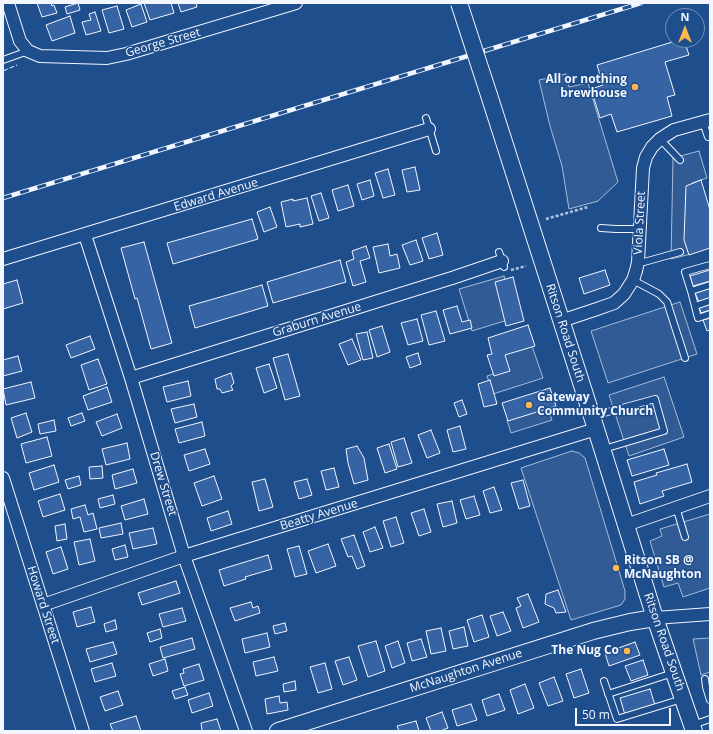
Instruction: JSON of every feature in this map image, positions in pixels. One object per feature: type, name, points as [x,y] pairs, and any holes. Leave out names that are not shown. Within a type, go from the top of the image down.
[{"type":"main road","name":"Ritson Road South","points":[[459,3],[655,618],[693,728]]},
{"type":"main road","name":"McNaughton Avenue","points":[[278,731],[586,633],[630,622],[655,618]]},
{"type":"street","points":[[8,3],[20,41],[28,51]]},
{"type":"street","name":"George Street","points":[[28,51],[40,56],[107,58],[126,54],[296,3]]},
{"type":"street","name":"Viola Street","points":[[561,321],[614,303],[624,294],[633,280],[638,262],[643,168],[646,157],[652,147],[660,139],[674,130],[706,121]]},
{"type":"street","name":"Edward Avenue","points":[[3,259],[427,124]]},
{"type":"street","name":"Drew Street","points":[[85,234],[131,378],[184,556],[246,731]]},
{"type":"street","name":"Graburn Avenue","points":[[131,378],[460,275],[502,260]]},
{"type":"street","name":"Beatty Avenue","points":[[43,605],[184,556],[594,423]]},
{"type":"street","name":"Howard Street","points":[[3,478],[83,731]]},
{"type":"street","points":[[626,524],[710,496]]},
{"type":"street","points":[[655,618],[710,614]]},
{"type":"lane","points":[[3,60],[28,51]]},
{"type":"lane","points":[[706,121],[708,137]]},
{"type":"lane","points":[[427,124],[436,151]]},
{"type":"lane","points":[[660,139],[680,160]]},
{"type":"lane","points":[[601,228],[640,229]]},
{"type":"lane","points":[[638,262],[644,262],[680,252]]},
{"type":"lane","points":[[710,265],[685,272],[698,318],[710,314]]},
{"type":"lane","points":[[633,280],[659,294],[667,302],[685,358]]},
{"type":"lane","points":[[691,292],[710,285]]},
{"type":"lane","points":[[695,306],[710,301]]},
{"type":"lane","points":[[594,423],[655,399],[664,431],[602,449]]},
{"type":"lane","points":[[676,507],[685,537]]},
{"type":"lane","points":[[608,694],[674,673]]},
{"type":"lane","points":[[705,679],[710,700]]},
{"type":"lane","points":[[604,681],[617,719],[683,699]]},
{"type":"lane","points":[[693,728],[710,719]]},
{"type":"path","points":[[546,219],[588,207]]},
{"type":"path","points":[[511,271],[526,266]]},
{"type":"shaded area","points":[[566,74],[569,87],[588,83],[618,182],[598,201],[569,209],[562,166],[550,126],[539,80]]},
{"type":"shaded area","points":[[699,151],[707,178],[692,183],[688,238],[691,254],[671,259],[673,158]]},
{"type":"shaded area","points":[[504,276],[517,317],[472,331],[459,289]]},
{"type":"shaded area","points":[[680,302],[697,354],[608,383],[591,331]]},
{"type":"shaded area","points":[[531,343],[543,378],[493,394],[487,376],[505,370],[500,353]]},
{"type":"shaded area","points":[[664,377],[684,437],[629,456],[609,395]]},
{"type":"shaded area","points":[[547,406],[552,420],[511,433],[507,420]]},
{"type":"shaded area","points":[[572,451],[579,453],[585,458],[625,591],[625,599],[621,605],[571,620],[521,468]]},
{"type":"shaded area","points":[[710,514],[710,588],[683,597],[678,583],[664,587],[650,541],[662,536],[660,529]]},
{"type":"shaded area","points":[[710,638],[710,672],[701,675],[693,639]]},
{"type":"building","points":[[37,3],[51,3],[52,6],[54,5],[57,13],[42,17]]},
{"type":"building","points":[[78,3],[80,10],[67,14],[65,7]]},
{"type":"building","points":[[144,3],[171,3],[174,13],[150,20]]},
{"type":"building","points":[[178,3],[196,3],[197,7],[181,12]]},
{"type":"building","points":[[141,4],[147,22],[132,27],[126,10]]},
{"type":"building","points":[[117,6],[124,29],[109,33],[102,10]]},
{"type":"building","points":[[95,12],[101,31],[86,35],[82,22],[91,20],[89,14]]},
{"type":"building","points":[[70,16],[75,33],[52,41],[46,25]]},
{"type":"building","name":"All or nothing brewhouse","points":[[665,44],[665,48],[687,48],[689,55],[665,62],[675,95],[667,97],[672,116],[617,132],[611,114],[600,118],[591,89],[603,85],[597,65]]},
{"type":"building","points":[[415,167],[420,190],[407,192],[402,170]]},
{"type":"building","points":[[388,169],[395,195],[383,198],[375,173]]},
{"type":"building","points":[[370,180],[374,196],[362,200],[357,184]]},
{"type":"building","points":[[701,180],[710,210],[710,248],[689,255],[684,240],[686,186]]},
{"type":"building","points":[[348,185],[354,206],[338,211],[332,190]]},
{"type":"building","points":[[321,193],[329,218],[319,221],[311,196]]},
{"type":"building","points":[[307,198],[313,224],[300,227],[300,224],[286,227],[281,202]]},
{"type":"building","points":[[270,207],[277,227],[264,232],[257,212]]},
{"type":"building","points":[[252,219],[258,239],[173,264],[167,243]]},
{"type":"building","points":[[437,233],[443,255],[429,259],[422,238]]},
{"type":"building","points":[[416,240],[423,261],[410,265],[402,245]]},
{"type":"building","points":[[144,242],[172,343],[151,349],[121,248]]},
{"type":"building","points":[[388,244],[390,256],[397,254],[400,268],[379,273],[373,247]]},
{"type":"building","points":[[366,246],[370,258],[360,261],[366,282],[353,286],[346,262],[354,259],[352,251]]},
{"type":"building","points":[[340,260],[346,282],[273,303],[267,282]]},
{"type":"building","points":[[605,270],[610,285],[584,294],[579,278]]},
{"type":"building","points":[[710,270],[710,281],[693,286],[690,276]]},
{"type":"building","points":[[513,277],[524,321],[506,326],[495,282]]},
{"type":"building","points":[[17,280],[23,303],[3,309],[3,284]]},
{"type":"building","points":[[262,285],[268,306],[195,328],[189,306]]},
{"type":"building","points":[[710,288],[710,299],[699,302],[695,293]]},
{"type":"building","points":[[710,303],[710,310],[701,313],[699,307]]},
{"type":"building","points":[[457,306],[462,322],[470,320],[472,328],[450,334],[443,310]]},
{"type":"building","points":[[436,311],[445,341],[429,345],[421,315]]},
{"type":"building","points":[[710,318],[710,330],[707,331],[703,320]]},
{"type":"building","points":[[417,319],[423,341],[408,345],[401,323]]},
{"type":"building","points":[[528,325],[535,346],[505,355],[510,371],[494,376],[487,355],[492,354],[488,338]]},
{"type":"building","points":[[382,326],[390,352],[377,357],[369,330]]},
{"type":"building","points":[[367,332],[373,358],[363,360],[356,334]]},
{"type":"building","points":[[90,336],[95,349],[71,358],[66,345]]},
{"type":"building","points":[[352,339],[361,360],[348,365],[339,344]]},
{"type":"building","points":[[418,353],[421,364],[410,368],[406,357]]},
{"type":"building","points":[[288,354],[300,396],[285,400],[273,358]]},
{"type":"building","points":[[18,356],[22,371],[3,376],[3,360]]},
{"type":"building","points":[[98,359],[107,384],[89,390],[81,365]]},
{"type":"building","points":[[269,364],[277,388],[264,393],[256,368]]},
{"type":"building","points":[[231,373],[234,383],[231,386],[233,390],[222,393],[220,389],[217,389],[215,379]]},
{"type":"building","points":[[490,380],[497,404],[484,407],[478,384]]},
{"type":"building","points":[[188,381],[191,396],[167,402],[163,387]]},
{"type":"building","points":[[31,382],[35,398],[6,405],[3,389]]},
{"type":"building","points":[[107,387],[112,402],[88,410],[83,396]]},
{"type":"building","name":"Gateway Community Church","points":[[550,388],[556,406],[508,421],[502,403]]},
{"type":"building","points":[[462,400],[467,414],[459,417],[454,403]]},
{"type":"building","points":[[194,404],[197,417],[175,423],[171,409]]},
{"type":"building","points":[[26,413],[32,432],[17,438],[11,418]]},
{"type":"building","points":[[82,413],[85,421],[71,426],[68,418]]},
{"type":"building","points":[[117,414],[122,428],[102,436],[96,422]]},
{"type":"building","points":[[54,420],[56,431],[40,434],[38,424]]},
{"type":"building","points":[[202,422],[205,436],[179,443],[175,429]]},
{"type":"building","points":[[460,426],[466,449],[453,452],[447,430]]},
{"type":"building","points":[[431,430],[440,453],[427,458],[418,435]]},
{"type":"building","points":[[47,437],[52,456],[26,463],[21,444]]},
{"type":"building","points":[[404,438],[412,463],[398,467],[391,442]]},
{"type":"building","points":[[127,443],[130,459],[106,465],[102,449]]},
{"type":"building","points":[[389,444],[397,469],[385,473],[377,448]]},
{"type":"building","points":[[357,446],[364,458],[368,480],[354,484],[346,449]]},
{"type":"building","points":[[205,449],[210,464],[189,471],[184,455]]},
{"type":"building","points":[[664,449],[669,465],[632,476],[627,460]]},
{"type":"building","points":[[687,464],[692,482],[662,491],[664,496],[640,504],[634,482],[657,475],[656,473]]},
{"type":"building","points":[[54,465],[59,482],[34,490],[29,473]]},
{"type":"building","points":[[102,466],[103,478],[90,479],[89,467]]},
{"type":"building","points":[[334,468],[339,487],[326,490],[321,471]]},
{"type":"building","points":[[133,469],[137,483],[115,489],[112,475]]},
{"type":"building","points":[[79,476],[81,485],[68,489],[65,480]]},
{"type":"building","points":[[214,476],[222,499],[202,506],[194,483]]},
{"type":"building","points":[[265,479],[273,507],[259,511],[252,482]]},
{"type":"building","points":[[307,479],[312,495],[299,499],[294,482]]},
{"type":"building","points":[[523,480],[530,506],[519,509],[511,483]]},
{"type":"building","points":[[494,487],[502,510],[490,513],[483,491]]},
{"type":"building","points":[[60,494],[65,510],[43,517],[38,501]]},
{"type":"building","points":[[113,495],[115,504],[100,508],[98,499]]},
{"type":"building","points":[[474,496],[480,515],[466,519],[460,500]]},
{"type":"building","points":[[144,499],[148,514],[125,520],[121,506]]},
{"type":"building","points":[[452,501],[457,523],[443,527],[437,504]]},
{"type":"building","points":[[85,505],[88,515],[93,513],[97,529],[84,532],[80,517],[73,519],[71,509]]},
{"type":"building","points":[[424,509],[431,532],[419,536],[411,513]]},
{"type":"building","points":[[228,511],[232,524],[211,531],[207,518]]},
{"type":"building","points":[[396,517],[404,543],[391,547],[383,521]]},
{"type":"building","points":[[121,523],[123,534],[101,538],[99,528]]},
{"type":"building","points":[[65,524],[67,539],[57,541],[55,526]]},
{"type":"building","points":[[375,527],[383,548],[370,552],[363,532]]},
{"type":"building","points":[[153,528],[157,544],[133,549],[129,533]]},
{"type":"building","points":[[354,535],[365,566],[357,569],[352,556],[348,557],[341,539]]},
{"type":"building","points":[[90,539],[95,561],[79,565],[74,542]]},
{"type":"building","points":[[328,544],[336,566],[316,573],[308,551]]},
{"type":"building","points":[[125,545],[128,557],[115,560],[112,549]]},
{"type":"building","points":[[299,546],[307,574],[295,577],[287,549]]},
{"type":"building","points":[[61,547],[68,569],[53,574],[46,552]]},
{"type":"building","points":[[268,555],[272,569],[245,577],[246,579],[224,586],[219,570]]},
{"type":"building","points":[[176,581],[180,593],[142,605],[138,593]]},
{"type":"building","points":[[558,590],[566,612],[556,613],[554,608],[545,604],[546,594]]},
{"type":"building","points":[[528,594],[539,622],[523,628],[516,608],[521,606],[517,598]]},
{"type":"building","points":[[251,602],[253,608],[258,606],[260,613],[235,621],[230,608]]},
{"type":"building","points":[[91,607],[95,622],[77,627],[73,612]]},
{"type":"building","points":[[182,608],[186,621],[163,627],[159,614]]},
{"type":"building","points":[[503,612],[511,631],[497,636],[490,616]]},
{"type":"building","points":[[482,615],[489,637],[474,642],[467,620]]},
{"type":"building","points":[[115,620],[117,629],[106,632],[104,624]]},
{"type":"building","points":[[285,623],[287,631],[275,634],[273,626]]},
{"type":"building","points":[[464,627],[468,646],[453,649],[449,631]]},
{"type":"building","points":[[441,628],[446,651],[431,654],[426,631]]},
{"type":"building","points":[[160,629],[162,638],[150,642],[147,633]]},
{"type":"building","points":[[267,633],[270,647],[245,653],[242,639]]},
{"type":"building","points":[[192,638],[195,649],[163,658],[160,647]]},
{"type":"building","points":[[421,639],[427,657],[412,661],[407,643]]},
{"type":"building","points":[[376,641],[385,671],[368,677],[358,646]]},
{"type":"building","points":[[398,641],[405,663],[392,668],[385,646]]},
{"type":"building","points":[[113,642],[117,654],[90,662],[86,649]]},
{"type":"building","points":[[635,642],[640,655],[609,666],[605,653]]},
{"type":"building","points":[[274,657],[278,671],[256,676],[253,662]]},
{"type":"building","points":[[349,657],[357,680],[343,685],[335,661]]},
{"type":"building","points":[[165,659],[168,671],[153,676],[149,664]]},
{"type":"building","points":[[643,660],[648,675],[631,681],[625,666]]},
{"type":"building","points":[[112,663],[116,676],[95,682],[91,669]]},
{"type":"building","points":[[325,663],[332,689],[318,693],[310,667]]},
{"type":"building","points":[[199,664],[204,680],[184,686],[180,674],[184,673],[183,669]]},
{"type":"building","points":[[581,669],[589,693],[574,698],[566,674]]},
{"type":"building","points":[[554,677],[563,701],[548,706],[539,683]]},
{"type":"building","points":[[295,681],[296,690],[284,692],[283,684]]},
{"type":"building","points":[[525,684],[534,708],[518,714],[510,690]]},
{"type":"building","points":[[185,687],[188,695],[175,699],[172,691]]},
{"type":"building","points":[[650,689],[655,705],[625,715],[620,698]]},
{"type":"building","points":[[118,691],[123,705],[105,711],[100,697]]},
{"type":"building","points":[[209,693],[213,706],[192,713],[188,700]]},
{"type":"building","points":[[499,694],[505,710],[487,716],[482,700]]},
{"type":"building","points":[[279,696],[280,703],[287,702],[288,710],[267,714],[265,699]]},
{"type":"building","points":[[471,704],[477,720],[457,726],[452,710]]},
{"type":"building","points":[[442,712],[448,728],[440,731],[431,731],[426,718]]},
{"type":"building","points":[[136,716],[141,731],[113,731],[110,724]]},
{"type":"building","points":[[217,719],[221,731],[199,731],[202,730],[201,723]]},
{"type":"building","points":[[416,721],[419,731],[399,731],[397,726]]},
{"type":"railway","points":[[3,198],[641,3]]},
{"type":"fence","points":[[3,71],[17,65]]},
{"type":"place","name":"All or nothing brewhouse","points":[[635,87]]},
{"type":"place","name":"Gateway Community Church","points":[[529,405]]},
{"type":"place","name":"Ritson SB @ McNaughton","points":[[616,568]]},
{"type":"place","name":"The Nug Co","points":[[627,651]]}]
